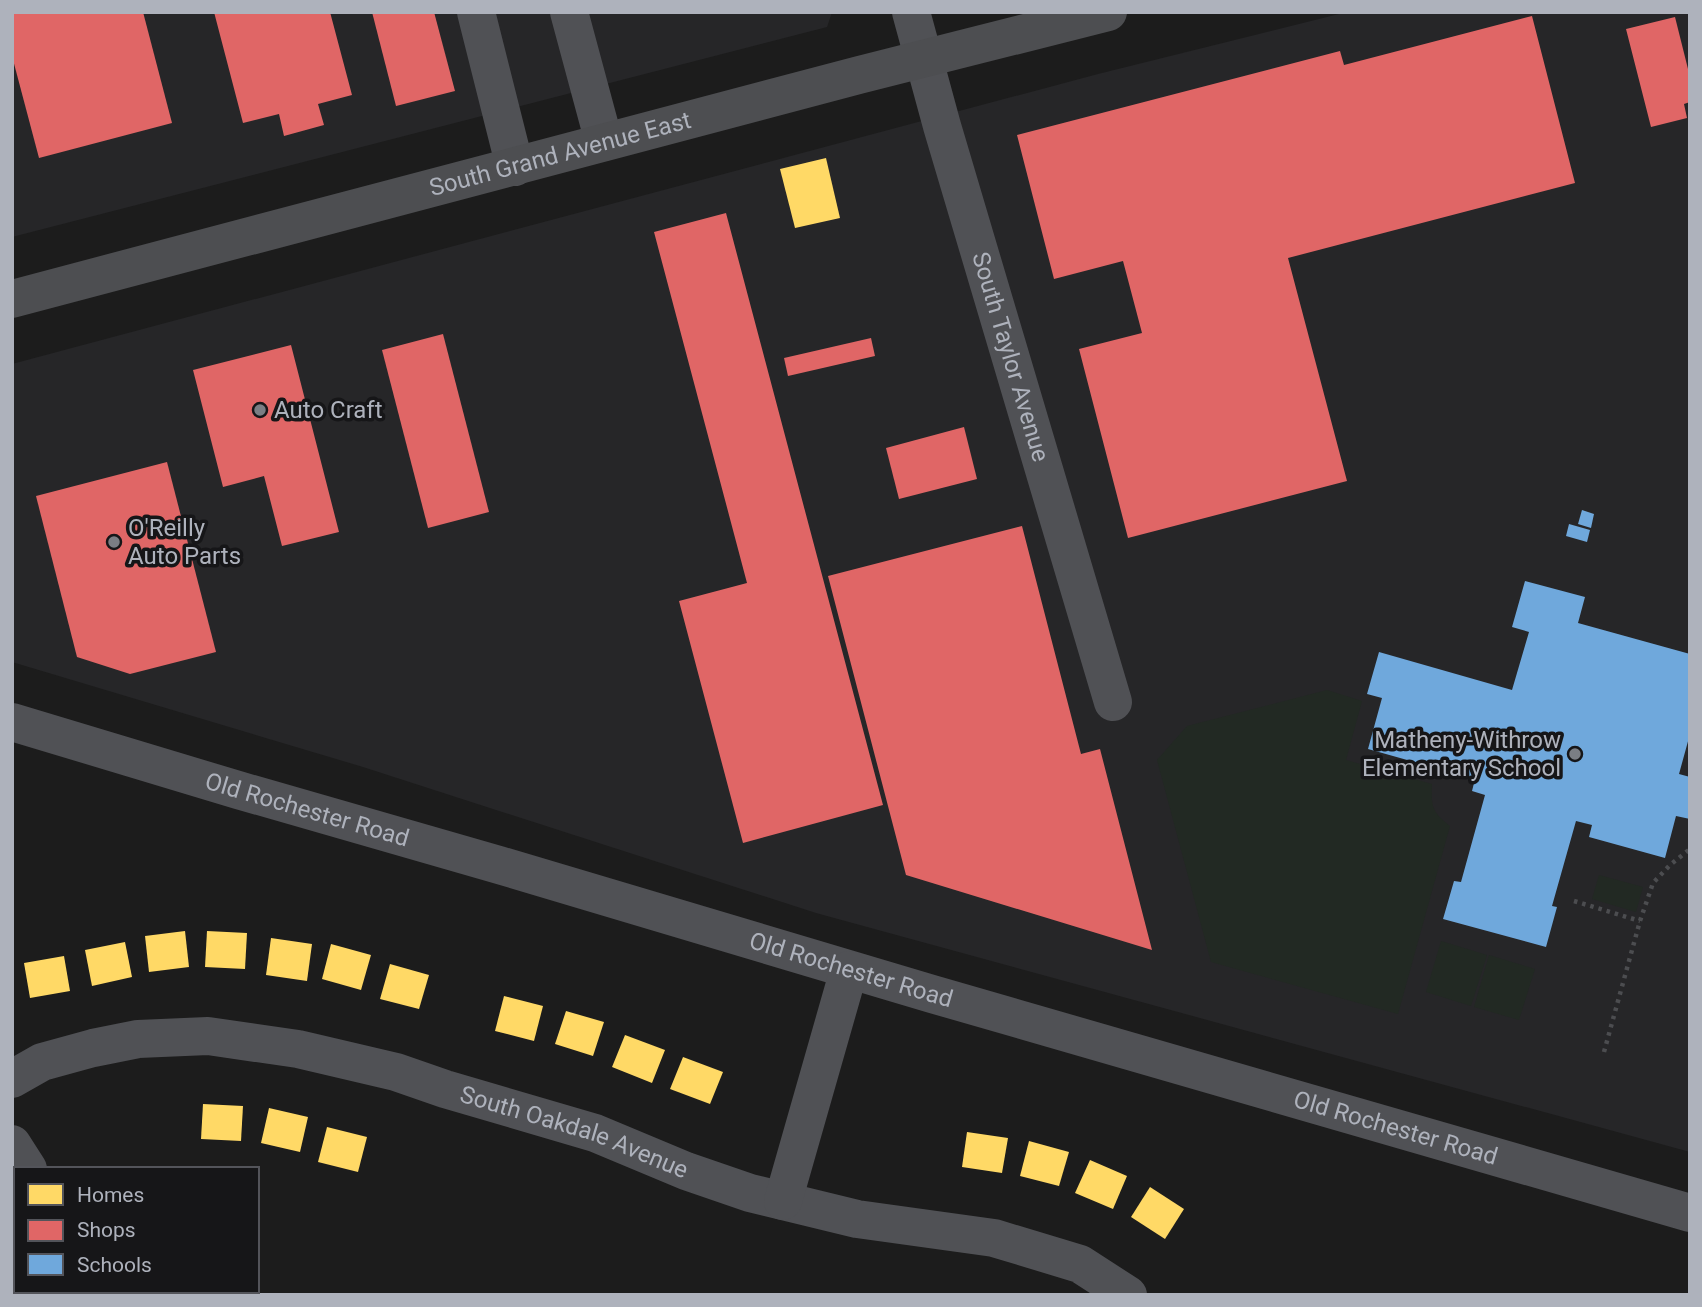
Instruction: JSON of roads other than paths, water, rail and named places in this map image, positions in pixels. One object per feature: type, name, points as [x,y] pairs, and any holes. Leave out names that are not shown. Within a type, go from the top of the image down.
[{"type":"main road","name":"South Grand Avenue East","points":[[12,299],[1108,12]]},
{"type":"street","points":[[476,12],[514,167]]},
{"type":"street","points":[[569,12],[604,142]]},
{"type":"street","name":"South Taylor Avenue","points":[[911,12],[1113,702]]},
{"type":"street","name":"Old Rochester Road","points":[[12,722],[1365,1121],[1690,1213]]},
{"type":"street","points":[[783,1201],[849,970]]},
{"type":"street","name":"South Oakdale Avenue","points":[[12,1079],[42,1062],[138,1039],[208,1036],[298,1049],[396,1072],[595,1133],[686,1171],[750,1193],[857,1219],[995,1238],[1080,1264],[1128,1295]]},
{"type":"street","points":[[12,1144],[27,1167]]},
{"type":"place","name":"Auto Craft","points":[[260,410]]},
{"type":"place","name":"O'Reilly Auto Parts","points":[[114,542]]},
{"type":"place","name":"Matheny-Withrow Elementary School","points":[[1575,754]]}]
